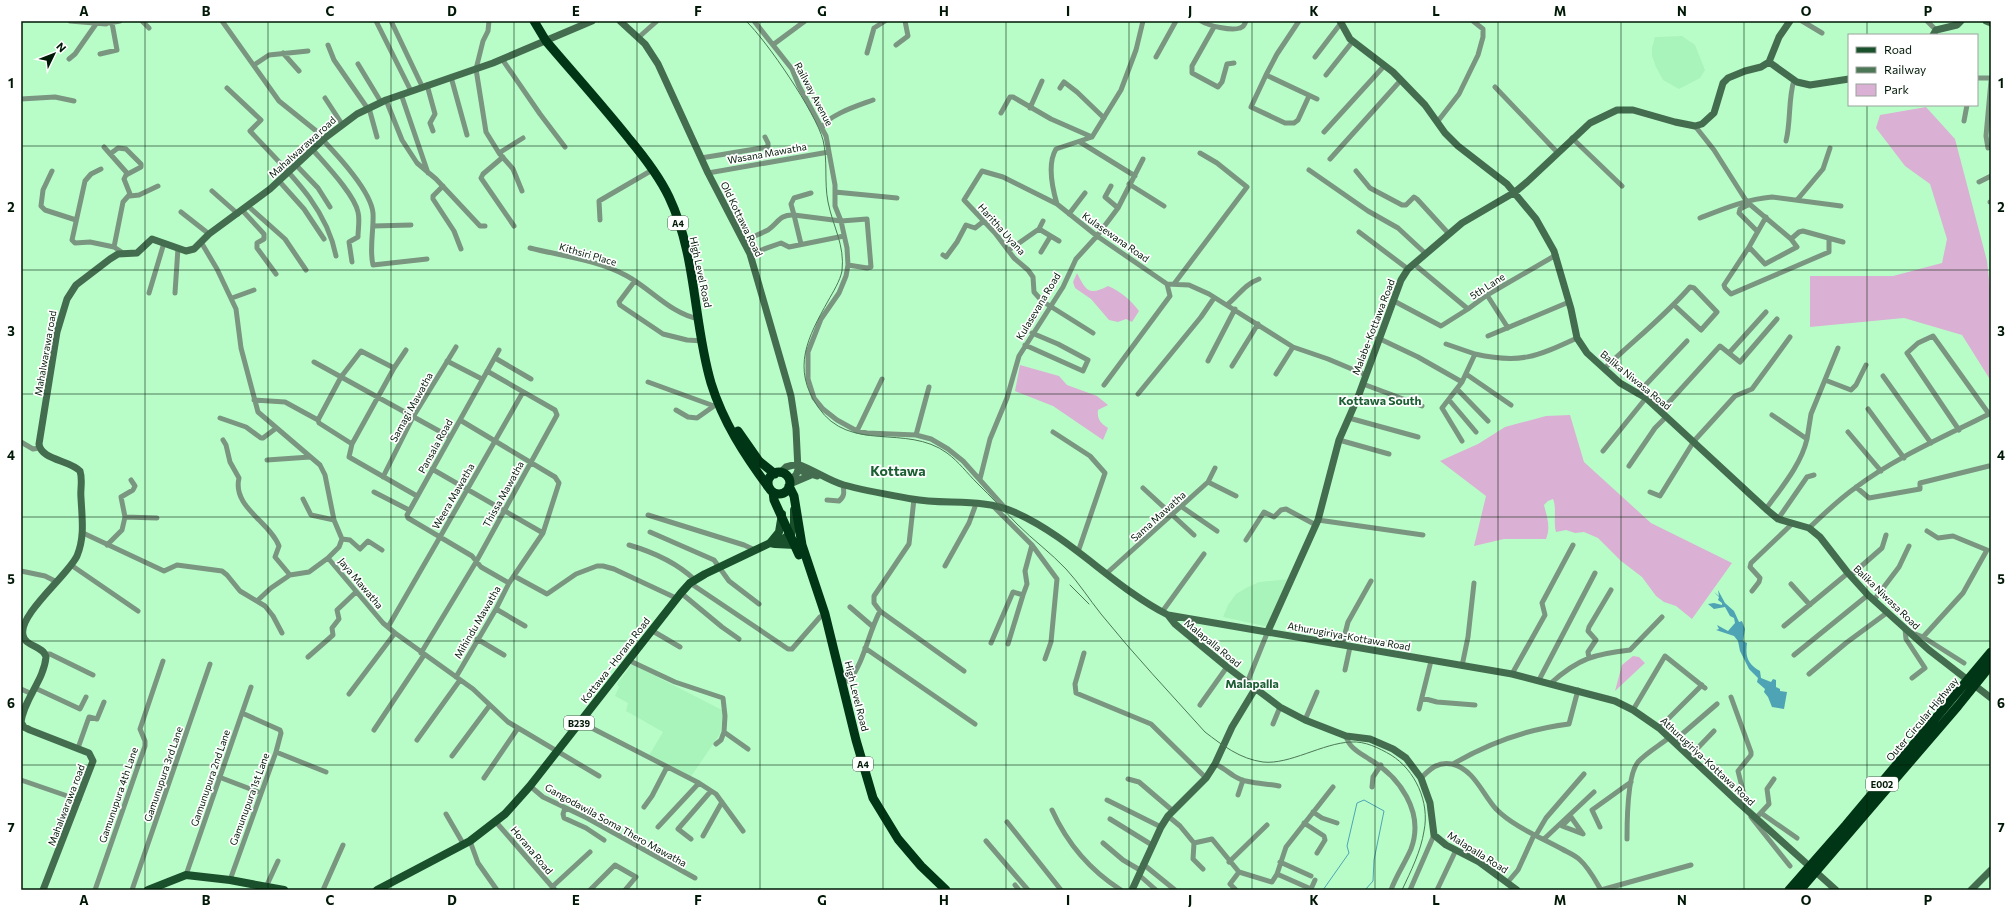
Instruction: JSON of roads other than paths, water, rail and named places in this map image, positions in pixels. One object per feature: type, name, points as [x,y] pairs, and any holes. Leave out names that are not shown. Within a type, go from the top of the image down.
[{"type":"highway","name":"High Level Road","points":[[535,21],[548,40],[654,168],[672,196],[686,239],[696,279],[703,326],[723,402],[758,461],[777,473]]},
{"type":"highway","name":"High Level Road","points":[[654,168],[669,198],[677,219],[693,279],[703,341],[716,405],[744,452],[771,490],[774,500],[796,545],[832,655],[868,793],[896,840],[942,890]]},
{"type":"highway","points":[[777,473],[786,476],[789,484],[782,494],[771,490],[769,481],[777,473]]},
{"type":"highway","name":"High Level Road","points":[[789,484],[794,496],[802,545],[825,614],[860,754],[873,798],[898,839],[920,867],[946,890]]},
{"type":"highway","name":"Outer Circular Highway","points":[[1789,890],[1973,676],[1991,652]]},
{"type":"highway","name":"Outer Circular Highway","points":[[1800,890],[1958,706],[1991,665]]},
{"type":"main road","points":[[791,534],[793,529],[795,506]]},
{"type":"main road","points":[[772,544],[779,532],[782,514]]},
{"type":"main road","name":"Kottawa - Horana Road","points":[[377,890],[467,843],[496,822],[530,786],[678,595],[693,581],[719,566],[772,544],[791,534]]},
{"type":"main road","name":"B239","points":[[772,544],[796,545]]},
{"type":"main road","points":[[148,890],[160,888],[186,875],[230,880],[284,890]]},
{"type":"street","points":[[70,21],[96,24],[120,21]]},
{"type":"street","points":[[142,21],[149,28]]},
{"type":"street","points":[[222,21],[283,106],[324,139],[363,190],[373,211],[372,252],[374,266],[427,259]]},
{"type":"street","points":[[376,21],[411,91]]},
{"type":"street","points":[[391,21],[424,86],[435,114],[430,123],[433,131]]},
{"type":"street","points":[[488,21],[488,31],[483,42],[476,69],[486,132],[501,155],[513,169],[522,191]]},
{"type":"street","name":"Mahalwarawa road","points":[[39,448],[57,332],[64,306],[72,291],[82,280],[115,255],[123,253],[137,253],[152,239],[190,251],[209,234],[243,210],[279,181],[342,124],[369,108],[401,94],[502,59],[592,21]]},
{"type":"street","name":"Old Kottawa Road","points":[[620,21],[639,37],[658,64],[708,173],[750,254],[788,382],[796,429],[797,467]]},
{"type":"street","points":[[639,37],[657,21]]},
{"type":"street","name":"Railway Avenue","points":[[754,21],[774,44],[792,69],[799,86],[822,128],[829,152],[835,192],[835,206],[841,221],[844,236],[848,264],[839,293],[821,320],[812,339],[807,362],[808,379],[814,398],[823,409],[837,420],[857,431],[867,433],[916,435],[931,439],[948,449],[980,478],[1005,508]]},
{"type":"street","points":[[774,44],[805,21]]},
{"type":"street","points":[[867,54],[874,28],[885,21]]},
{"type":"street","points":[[896,45],[908,36],[905,21]]},
{"type":"street","points":[[1057,204],[1052,181],[1052,155],[1056,149],[1092,137],[1121,90],[1136,50],[1143,21]]},
{"type":"street","points":[[1156,57],[1176,21]]},
{"type":"street","points":[[1201,21],[1214,27],[1240,29],[1244,26],[1246,21]]},
{"type":"street","points":[[1299,21],[1277,54],[1251,107],[1285,123],[1294,123],[1298,120],[1309,96]]},
{"type":"street","points":[[1438,121],[1457,98],[1478,55],[1483,36],[1483,29],[1473,21]]},
{"type":"street","points":[[1749,247],[1765,264],[1796,247],[1791,239],[1748,203],[1714,150],[1695,126],[1702,124],[1714,113],[1721,88],[1728,78],[1745,70],[1761,67],[1769,62],[1779,37],[1790,21]]},
{"type":"street","points":[[1802,21],[1822,33]]},
{"type":"street","points":[[1927,21],[1935,32],[1956,25],[1961,21]]},
{"type":"street","points":[[1986,21],[1991,23]]},
{"type":"street","points":[[100,54],[117,50],[108,22]]},
{"type":"street","points":[[1315,57],[1341,22]]},
{"type":"street","name":"Balika Niwasa Road","points":[[1341,22],[1353,41],[1385,65],[1401,80],[1425,105],[1438,121],[1445,133],[1458,146],[1515,192],[1536,219],[1556,255],[1577,338],[1587,353],[1620,383],[1646,398],[1766,509],[1778,518],[1809,528],[1820,537],[1849,574],[1868,595],[1907,631],[1989,696]]},
{"type":"street","points":[[69,59],[75,54],[96,24]]},
{"type":"street","points":[[1214,27],[1192,66],[1192,73],[1218,87],[1222,82],[1227,64],[1234,63]]},
{"type":"street","points":[[1326,75],[1353,41]]},
{"type":"street","points":[[328,45],[334,60],[369,108],[377,137]]},
{"type":"street","points":[[254,65],[266,56],[308,51]]},
{"type":"street","points":[[283,54],[299,71]]},
{"type":"street","points":[[502,59],[565,147]]},
{"type":"street","points":[[1769,62],[1794,80],[1810,85],[1848,79]]},
{"type":"street","points":[[358,64],[383,101],[402,140],[417,163],[443,186],[480,226],[485,226]]},
{"type":"street","points":[[1324,132],[1385,65]]},
{"type":"street","points":[[1266,75],[1317,99]]},
{"type":"street","points":[[451,77],[467,135]]},
{"type":"street","points":[[1978,78],[1991,79],[1986,136],[1988,148]]},
{"type":"street","points":[[1032,109],[1042,80]]},
{"type":"street","points":[[1330,159],[1401,80]]},
{"type":"street","points":[[1786,141],[1788,132],[1790,94],[1794,80]]},
{"type":"street","points":[[1060,88],[1064,82],[1077,92],[1104,118]]},
{"type":"street","points":[[1495,87],[1557,152]]},
{"type":"street","points":[[227,88],[261,120],[250,131],[288,172],[318,209],[332,236],[336,256]]},
{"type":"street","points":[[401,94],[429,174]]},
{"type":"street","points":[[21,99],[55,97],[74,101]]},
{"type":"street","points":[[1001,113],[1010,97],[1012,97],[1073,130],[1092,137]]},
{"type":"street","points":[[324,98],[342,124]]},
{"type":"street","points":[[822,128],[843,111],[873,100]]},
{"type":"street","points":[[1964,121],[1966,106]]},
{"type":"street","name":"Malabe-Kottawa Road","points":[[1268,632],[1317,522],[1339,440],[1366,375],[1378,338],[1394,301],[1401,280],[1411,266],[1462,223],[1515,192],[1590,123],[1617,110],[1633,110],[1695,126]]},
{"type":"street","points":[[701,158],[768,146],[765,137]]},
{"type":"street","points":[[514,226],[482,178],[483,174],[501,155],[523,138]]},
{"type":"street","points":[[1572,138],[1622,186]]},
{"type":"street","points":[[1080,142],[1134,176]]},
{"type":"street","points":[[104,147],[126,171],[124,179],[130,196]]},
{"type":"street","points":[[110,154],[118,148],[126,149],[141,164],[141,167],[126,175]]},
{"type":"street","points":[[1796,200],[1823,169],[1830,148]]},
{"type":"street","points":[[313,150],[337,177],[356,207],[358,213],[358,237],[349,242],[352,262]]},
{"type":"street","name":"Wasana Mawatha","points":[[708,173],[829,152]]},
{"type":"street","points":[[1174,284],[1247,187],[1217,163],[1200,153]]},
{"type":"street","name":"Kulasevana Road","points":[[980,478],[990,439],[1007,398],[1019,356],[1032,333],[1063,287],[1076,259],[1097,236],[1118,208],[1143,159]]},
{"type":"street","points":[[296,165],[318,188],[330,207]]},
{"type":"street","points":[[101,168],[91,174],[85,181],[71,238],[73,242],[90,242],[114,247],[123,253]]},
{"type":"street","points":[[600,220],[599,201],[654,168]]},
{"type":"street","points":[[52,170],[43,190],[41,206],[45,210],[76,220]]},
{"type":"street","name":"Haritha Uyana","points":[[1057,204],[1002,177],[982,170],[964,200],[964,202],[984,221],[1014,258],[1028,270],[1033,277],[1034,292],[1042,301],[1093,333]]},
{"type":"street","points":[[1309,170],[1368,211],[1398,228],[1426,254]]},
{"type":"street","points":[[1356,172],[1370,188],[1402,205],[1406,205],[1414,197],[1449,234]]},
{"type":"street","points":[[1979,182],[1991,176]]},
{"type":"street","points":[[279,181],[304,209],[324,239]]},
{"type":"street","points":[[1129,184],[1164,206]]},
{"type":"street","points":[[114,247],[123,202],[130,196],[139,195],[158,186]]},
{"type":"street","points":[[443,186],[433,196],[433,199],[454,231],[461,249]]},
{"type":"street","points":[[1111,186],[1105,197],[1118,208]]},
{"type":"street","points":[[212,191],[285,239],[306,270]]},
{"type":"street","points":[[835,192],[897,198]]},
{"type":"street","points":[[802,244],[791,204],[794,198],[811,193]]},
{"type":"street","points":[[1069,214],[1084,193]]},
{"type":"street","points":[[1700,218],[1772,197],[1841,206]]},
{"type":"street","points":[[1748,203],[1740,209],[1739,213],[1757,231]]},
{"type":"street","name":"Kulasewana Road","points":[[1057,204],[1097,236],[1167,284]]},
{"type":"street","points":[[243,210],[264,234],[264,239],[257,243],[257,248],[276,274]]},
{"type":"street","points":[[181,212],[209,234]]},
{"type":"street","points":[[744,241],[769,229],[780,217],[787,214],[841,221],[867,219],[870,267],[867,268],[848,264]]},
{"type":"street","points":[[1766,217],[1749,247],[1724,285],[1731,294],[1829,252],[1829,238]]},
{"type":"street","points":[[943,255],[946,257],[957,242],[966,225],[977,227],[984,221]]},
{"type":"street","points":[[1009,250],[1039,229],[1043,221]]},
{"type":"street","points":[[373,226],[411,225]]},
{"type":"street","points":[[1039,229],[1058,241]]},
{"type":"street","points":[[1791,239],[1799,232],[1803,231],[1844,242]]},
{"type":"street","name":"5th Lane","points":[[1359,232],[1411,266],[1468,309],[1487,295],[1556,255]]},
{"type":"street","points":[[750,254],[781,243],[789,247],[844,236]]},
{"type":"street","points":[[1041,252],[1050,237]]},
{"type":"street","points":[[201,242],[232,298],[237,314],[241,348],[254,400],[260,415],[320,465],[325,475],[334,520],[342,539],[350,540],[360,549],[368,541],[382,550]]},
{"type":"street","points":[[149,292],[164,243]]},
{"type":"street","points":[[175,293],[178,248]]},
{"type":"street","name":"Kithsiri Place","points":[[530,248],[602,266],[628,276],[634,282],[686,316],[699,319]]},
{"type":"street","points":[[1227,305],[1235,299],[1242,289],[1259,279]]},
{"type":"street","points":[[634,282],[619,302],[620,304],[663,334],[687,340],[703,341]]},
{"type":"street","points":[[1104,385],[1170,296],[1167,284],[1189,285],[1210,294],[1214,298],[1235,309],[1293,347],[1328,359],[1366,375]]},
{"type":"street","points":[[1605,368],[1674,305],[1692,286],[1717,312],[1701,330],[1674,305]]},
{"type":"street","points":[[232,298],[254,290]]},
{"type":"street","points":[[1487,295],[1508,328]]},
{"type":"street","points":[[1138,394],[1201,317],[1214,298]]},
{"type":"street","points":[[1394,301],[1441,326],[1468,309]]},
{"type":"street","points":[[1488,336],[1569,302]]},
{"type":"street","points":[[1208,361],[1235,309]]},
{"type":"street","points":[[1729,353],[1766,312]]},
{"type":"street","points":[[1629,466],[1663,414],[1720,346],[1740,362],[1777,319]]},
{"type":"street","points":[[1232,366],[1258,324]]},
{"type":"street","points":[[1025,345],[1082,371],[1088,360],[1058,344],[1032,333]]},
{"type":"street","points":[[1809,528],[1839,499],[1856,486],[1931,443],[1959,430],[1990,413],[1933,336],[1918,342],[1907,353],[1959,430]]},
{"type":"street","points":[[1650,492],[1660,496],[1694,441],[1734,396],[1752,389],[1790,337]]},
{"type":"street","points":[[1378,338],[1418,357],[1462,382]]},
{"type":"street","points":[[1446,344],[1475,354],[1493,358],[1531,358],[1577,338]]},
{"type":"street","points":[[1637,394],[1687,341]]},
{"type":"street","name":"Samagi Mawatha","points":[[383,477],[413,417],[456,347]]},
{"type":"street","points":[[1276,374],[1293,347]]},
{"type":"street","points":[[1766,509],[1791,474],[1807,439],[1811,414],[1838,348]]},
{"type":"street","points":[[406,350],[394,368],[352,444],[349,457],[417,496]]},
{"type":"street","name":"Pansala Road","points":[[409,510],[499,350]]},
{"type":"street","points":[[318,420],[341,377],[361,351],[394,368]]},
{"type":"street","points":[[1462,441],[1442,408],[1462,382],[1475,354]]},
{"type":"street","points":[[495,358],[530,379]]},
{"type":"street","points":[[448,361],[482,380]]},
{"type":"street","points":[[314,362],[450,437]]},
{"type":"street","points":[[1825,380],[1851,390],[1856,385],[1866,365]]},
{"type":"street","name":"Thissa Mawatha","points":[[374,730],[423,654],[556,418],[557,412],[487,371]]},
{"type":"street","points":[[1466,374],[1510,405]]},
{"type":"street","points":[[1884,376],[1931,443]]},
{"type":"street","points":[[857,431],[882,380]]},
{"type":"street","points":[[648,382],[716,405]]},
{"type":"street","points":[[1362,384],[1422,406]]},
{"type":"street","points":[[916,435],[929,387]]},
{"type":"street","points":[[1457,389],[1488,421]]},
{"type":"street","name":"Weera Mawatha","points":[[509,583],[481,567],[472,556],[440,537],[523,392]]},
{"type":"street","points":[[1603,451],[1646,398]]},
{"type":"street","points":[[254,400],[285,402],[318,420],[322,426],[352,444]]},
{"type":"street","points":[[1449,400],[1476,432]]},
{"type":"street","points":[[676,410],[688,417],[697,418],[716,405]]},
{"type":"street","points":[[1868,409],[1904,458]]},
{"type":"street","points":[[1772,415],[1807,439]]},
{"type":"street","points":[[220,418],[246,426],[261,438],[275,428]]},
{"type":"street","points":[[1349,418],[1418,437]]},
{"type":"street","name":"Mihindu Mawatha","points":[[417,740],[458,679],[509,583],[543,533],[559,484],[555,477],[495,439],[460,420]]},
{"type":"street","points":[[1054,432],[1090,456],[1104,469],[1105,473],[1078,552]]},
{"type":"street","points":[[1848,432],[1882,471]]},
{"type":"street","points":[[223,440],[226,445],[230,462],[239,478],[237,487],[243,500],[247,508],[264,523],[276,540],[279,546],[275,557],[290,575]]},
{"type":"street","points":[[1339,440],[1389,454]]},
{"type":"street","points":[[21,442],[33,449],[39,448],[44,453],[73,466],[80,471],[83,533],[78,551],[71,565],[34,608],[23,630],[23,637],[26,641],[46,654],[50,654],[93,675]]},
{"type":"street","points":[[267,460],[311,457]]},
{"type":"street","points":[[1856,486],[1869,498],[1920,489],[1920,483],[1989,466]]},
{"type":"street","points":[[777,473],[786,467],[797,467],[796,475],[789,484]]},
{"type":"street","name":"Athurugiriya-Kottawa Road","points":[[797,467],[811,475],[821,476]]},
{"type":"street","name":"Athurugiriya-Kottawa Road","points":[[797,467],[843,485],[914,499],[992,505],[1005,508],[1035,523],[1165,614],[1512,674],[1578,690],[1615,701],[1633,710],[1672,739],[1739,803],[1758,816],[1787,846],[1836,890]]},
{"type":"street","name":"Sama Mawatha","points":[[1107,573],[1208,482],[1215,468]]},
{"type":"street","points":[[432,469],[543,533]]},
{"type":"street","points":[[789,484],[811,475]]},
{"type":"street","points":[[1778,518],[1807,477],[1814,475]]},
{"type":"street","points":[[107,545],[122,530],[125,517],[121,497],[133,490],[135,486],[131,480]]},
{"type":"street","points":[[1208,482],[1236,496]]},
{"type":"street","points":[[827,500],[839,501],[842,499],[844,494],[843,485]]},
{"type":"street","points":[[1143,488],[1194,535]]},
{"type":"street","points":[[374,492],[409,510],[407,515],[408,518],[440,537],[388,627]]},
{"type":"street","points":[[914,499],[909,544],[874,596],[874,603],[880,611],[964,671]]},
{"type":"street","points":[[303,500],[311,515],[334,520]]},
{"type":"street","points":[[945,566],[969,523],[976,504]]},
{"type":"street","points":[[992,505],[1032,545],[1057,579],[1051,642],[1045,659]]},
{"type":"street","points":[[1182,507],[1218,531]]},
{"type":"street","points":[[1246,540],[1264,512],[1274,517],[1281,510],[1286,509],[1317,522],[1423,535]]},
{"type":"street","points":[[648,515],[744,544],[755,550]]},
{"type":"street","points":[[125,517],[157,518]]},
{"type":"street","points":[[1752,591],[1759,582],[1760,578],[1750,567],[1751,563],[1793,523]]},
{"type":"street","points":[[1923,637],[1963,593],[1988,550],[1953,536],[1938,538],[1927,531]]},
{"type":"street","points":[[650,532],[714,560],[729,581],[759,604]]},
{"type":"street","points":[[83,533],[164,571],[177,565],[222,571],[240,591],[257,601],[273,616],[282,633]]},
{"type":"street","points":[[1784,626],[1882,548],[1886,536]]},
{"type":"street","name":"Jaya Mawatha","points":[[342,539],[339,547],[328,558],[388,627],[473,689],[518,728],[599,776]]},
{"type":"street","points":[[629,544],[659,556],[685,570],[693,581],[788,649],[792,649],[820,617]]},
{"type":"street","points":[[1008,644],[1027,584],[1025,571],[1032,545]]},
{"type":"street","points":[[1512,674],[1545,615],[1542,603],[1573,545]]},
{"type":"street","points":[[1874,600],[1899,567],[1908,546]]},
{"type":"street","points":[[1165,614],[1204,554]]},
{"type":"street","points":[[257,601],[271,588],[290,575],[309,572],[328,558]]},
{"type":"street","points":[[71,565],[138,611]]},
{"type":"street","points":[[514,576],[547,594],[576,574],[597,566],[614,569],[678,595],[739,639]]},
{"type":"street","points":[[21,571],[45,576],[57,582]]},
{"type":"street","points":[[1539,680],[1595,573]]},
{"type":"street","points":[[1342,645],[1348,622],[1371,581]]},
{"type":"street","points":[[1462,666],[1468,637],[1474,583]]},
{"type":"street","points":[[1791,584],[1810,605]]},
{"type":"street","points":[[1589,658],[1588,652],[1596,640],[1588,631],[1589,627],[1611,590]]},
{"type":"street","points":[[308,657],[333,634],[332,628],[339,619],[337,610],[356,592]]},
{"type":"street","points":[[991,643],[1013,592],[1023,595]]},
{"type":"street","points":[[1794,655],[1868,595]]},
{"type":"street","points":[[850,607],[872,626]]},
{"type":"street","points":[[496,609],[525,626]]},
{"type":"street","points":[[842,681],[849,681],[858,668],[872,626],[880,611]]},
{"type":"street","points":[[1809,674],[1846,643],[1888,612]]},
{"type":"street","name":"Malapalla Road","points":[[1165,614],[1227,667],[1280,707],[1305,720],[1346,736],[1370,739],[1393,749],[1406,758],[1421,778],[1430,803],[1434,835],[1456,850],[1479,862],[1517,890]]},
{"type":"street","points":[[1551,683],[1563,672],[1589,658],[1599,654],[1630,650],[1662,617]]},
{"type":"street","points":[[651,630],[680,647]]},
{"type":"street","points":[[1912,678],[1925,668],[1906,639],[1907,631],[1914,632],[1923,637],[1964,663]]},
{"type":"street","points":[[1247,683],[1268,632]]},
{"type":"street","points":[[349,694],[395,633]]},
{"type":"street","points":[[478,639],[504,655]]},
{"type":"street","points":[[1345,670],[1350,647]]},
{"type":"street","points":[[865,648],[975,724]]},
{"type":"street","points":[[1084,653],[1075,684],[1076,693],[1151,724],[1206,778]]},
{"type":"street","name":"Mahalwarawa road","points":[[43,890],[93,761],[88,753],[30,730],[21,724],[24,703],[33,691],[46,660],[46,654]]},
{"type":"street","points":[[1633,710],[1665,656],[1703,686],[1659,728]]},
{"type":"street","points":[[628,660],[675,682],[724,698],[724,732],[721,740],[716,744]]},
{"type":"street","name":"Gamunupura 4th Lane","points":[[95,890],[145,746],[145,740],[140,729],[163,661]]},
{"type":"street","points":[[1419,709],[1431,661]]},
{"type":"street","name":"Gamunupura 3rd Lane","points":[[132,890],[210,664]]},
{"type":"street","points":[[1200,705],[1227,667]]},
{"type":"street","name":"Gamunupura 2nd Lane","points":[[186,875],[251,687]]},
{"type":"street","points":[[21,689],[33,691],[80,709],[86,697]]},
{"type":"street","points":[[1132,890],[1161,827],[1171,814],[1206,778],[1216,764],[1232,727],[1255,689]]},
{"type":"street","points":[[1453,764],[1468,755],[1525,732],[1569,724],[1578,690]]},
{"type":"street","points":[[1305,720],[1318,692]]},
{"type":"street","points":[[1730,697],[1751,752],[1751,755],[1738,771],[1744,795],[1739,803]]},
{"type":"street","points":[[1422,698],[1437,702],[1475,706]]},
{"type":"street","points":[[78,748],[89,717],[97,719],[104,702]]},
{"type":"street","points":[[1627,839],[1627,810],[1631,782],[1637,763],[1672,739],[1717,704]]},
{"type":"street","points":[[452,756],[490,705]]},
{"type":"street","points":[[1273,724],[1280,707]]},
{"type":"street","points":[[242,714],[280,730],[281,733],[276,752]]},
{"type":"street","points":[[580,722],[711,791],[722,802],[743,831]]},
{"type":"street","points":[[484,778],[518,728]]},
{"type":"street","points":[[1690,756],[1714,730]]},
{"type":"street","points":[[724,732],[748,749]]},
{"type":"street","points":[[1346,736],[1348,742],[1357,752],[1381,765],[1393,776],[1409,799],[1414,820],[1411,849],[1391,890]]},
{"type":"street","name":"Gamunupura 1st Lane","points":[[230,880],[276,752],[326,772]]},
{"type":"street","points":[[1421,778],[1432,767],[1441,763],[1453,764],[1462,768],[1477,781],[1496,809],[1535,835],[1580,859],[1601,890],[1691,865]]},
{"type":"street","points":[[1216,764],[1234,777],[1278,786]]},
{"type":"street","points":[[1372,787],[1373,777],[1381,765]]},
{"type":"street","points":[[644,807],[652,796],[666,767]]},
{"type":"street","points":[[1507,882],[1518,870],[1535,835],[1546,818],[1584,774]]},
{"type":"street","points":[[219,777],[260,793]]},
{"type":"street","points":[[1128,779],[1139,782],[1171,814],[1194,843],[1193,859],[1203,869]]},
{"type":"street","points":[[1774,779],[1767,789],[1770,802],[1758,816],[1797,838]]},
{"type":"street","points":[[21,780],[79,800]]},
{"type":"street","points":[[1238,795],[1244,780]]},
{"type":"street","points":[[1600,827],[1592,810],[1631,782]]},
{"type":"street","points":[[658,827],[698,783]]},
{"type":"street","name":"Gangodawila Soma Thero Mawatha","points":[[530,786],[543,797],[695,878]]},
{"type":"street","points":[[1194,843],[1212,839],[1229,862],[1239,872],[1272,882],[1277,874],[1286,847],[1334,787]]},
{"type":"street","points":[[691,839],[678,829],[711,791]]},
{"type":"street","points":[[1544,839],[1594,792]]},
{"type":"street","points":[[1107,800],[1161,827]]},
{"type":"street","points":[[703,836],[722,802]]},
{"type":"street","points":[[565,808],[563,814],[564,818],[586,828],[604,840]]},
{"type":"street","points":[[1746,809],[1790,866]]},
{"type":"street","points":[[1052,810],[1068,840],[1095,871],[1121,890]]},
{"type":"street","points":[[1313,812],[1322,818],[1338,823]]},
{"type":"street","points":[[446,814],[467,843],[478,863],[497,890]]},
{"type":"street","points":[[1110,819],[1152,846]]},
{"type":"street","name":"Horana Road","points":[[496,822],[553,888]]},
{"type":"street","points":[[1007,822],[1061,890]]},
{"type":"street","points":[[1304,823],[1324,836],[1325,840],[1317,853]]},
{"type":"street","points":[[1229,862],[1267,826]]},
{"type":"street","points":[[1410,890],[1434,835]]},
{"type":"street","points":[[986,841],[1028,890]]},
{"type":"street","points":[[1103,843],[1123,860],[1175,890]]},
{"type":"street","points":[[323,890],[343,845]]},
{"type":"street","points":[[1437,890],[1456,850]]},
{"type":"street","points":[[553,888],[590,852]]},
{"type":"street","points":[[266,887],[278,861]]},
{"type":"street","points":[[1277,874],[1311,889],[1313,878],[1280,862]]},
{"type":"street","points":[[590,890],[615,865],[636,877],[625,890]]},
{"type":"street","points":[[1141,869],[1156,890]]},
{"type":"street","points":[[1971,890],[1991,870]]},
{"type":"street","points":[[1236,890],[1230,882],[1239,872]]},
{"type":"street","points":[[1015,885],[1019,890]]},
{"type":"water","points":[[1718,590],[1725,603],[1734,611],[1739,622],[1742,621],[1745,629],[1743,641],[1747,643],[1746,652],[1750,663],[1760,671],[1761,678],[1771,682],[1773,679],[1776,680],[1776,687],[1780,689],[1780,691],[1787,692],[1784,709],[1772,707],[1764,692],[1765,689],[1757,682],[1758,678],[1749,669],[1740,651],[1738,641],[1734,636],[1716,630],[1719,629],[1717,625],[1728,631],[1735,623],[1734,618],[1730,616],[1725,607],[1714,609],[1708,604],[1714,603],[1722,605],[1722,603],[1718,600],[1719,597],[1714,592],[1719,596]]},
{"type":"waterway","points":[[1323,890],[1349,853],[1347,846],[1357,803],[1364,800],[1384,811],[1374,860],[1373,881],[1365,890]]},
{"type":"railway","points":[[746,21],[766,44],[790,78],[819,128],[823,140],[828,202],[842,253],[842,271],[840,279],[814,327],[805,353],[805,379],[810,393],[818,407],[831,421],[846,430],[862,434],[914,440],[931,444],[951,456],[1029,536],[1066,569],[1126,644],[1205,732],[1232,751],[1247,758],[1263,762],[1273,762],[1340,743],[1356,742],[1377,748],[1400,761],[1414,778],[1423,798],[1425,809],[1423,838],[1402,890]]},
{"type":"railway","points":[[1070,585],[1089,604]]},
{"type":"district","name":"Kottawa South","points":[[1380,400]]},
{"type":"district","name":"Kottawa","points":[[898,470]]},
{"type":"district","name":"Malapalla","points":[[1252,683]]}]
